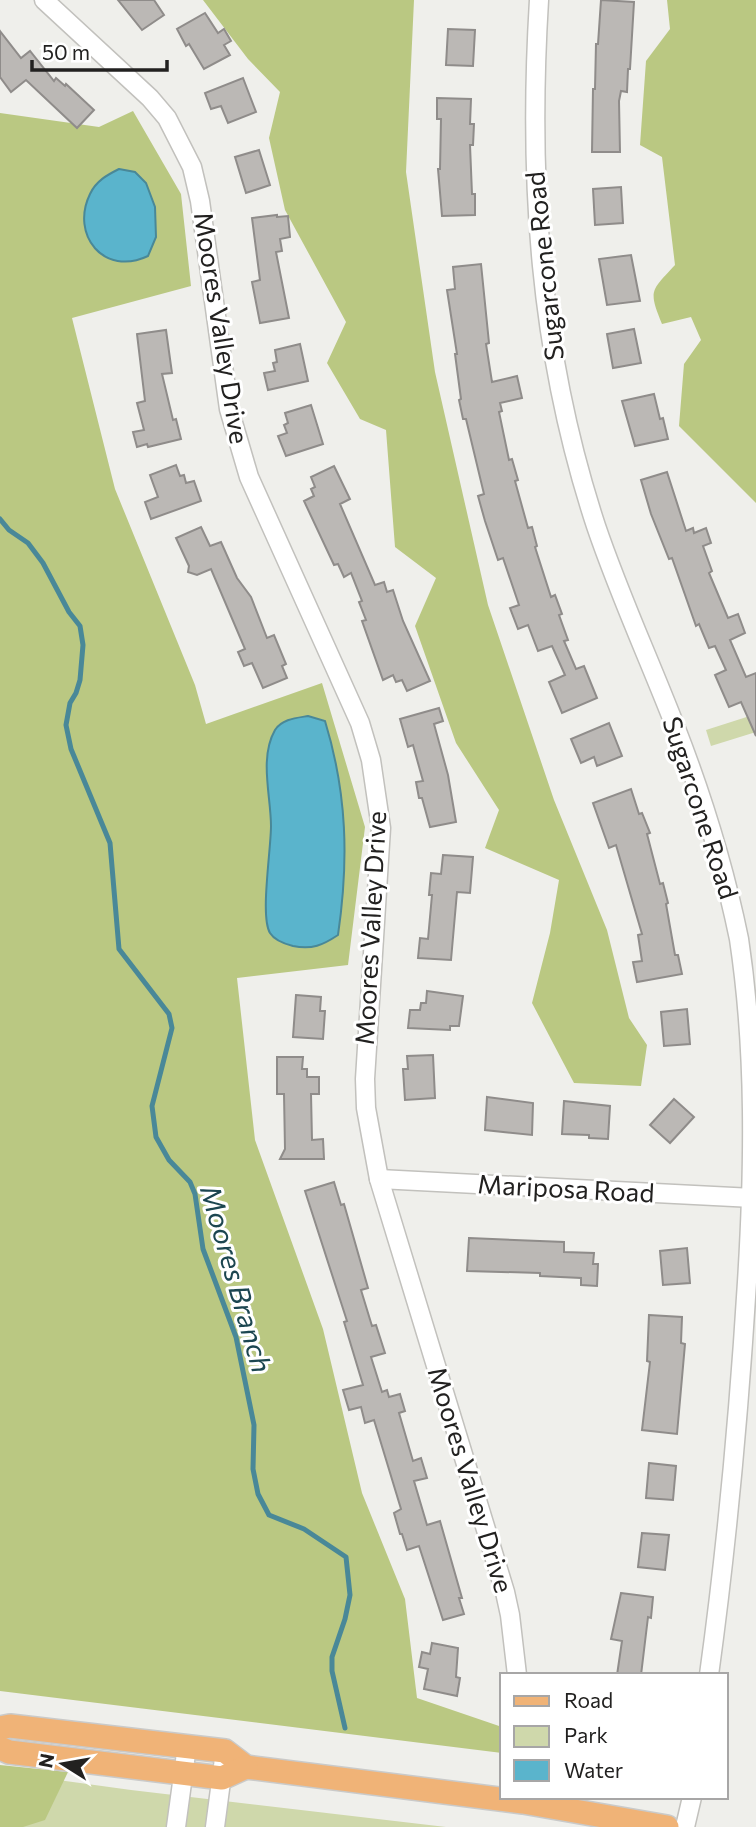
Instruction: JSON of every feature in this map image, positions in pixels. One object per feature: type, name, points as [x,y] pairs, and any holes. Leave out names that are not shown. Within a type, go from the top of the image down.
[{"type":"main road","points":[[0,1728],[36,1728],[225,1751],[246,1767],[523,1802],[667,1827]]},
{"type":"main road","points":[[0,1748],[9,1752],[222,1778],[246,1767]]},
{"type":"street","name":"Moores Valley Drive","points":[[44,0],[150,98],[167,118],[192,167],[200,201],[223,375],[238,444],[250,477],[360,723],[371,760],[380,839],[365,1079],[366,1108],[379,1180],[505,1592],[517,1673]]},
{"type":"street","name":"Sugarcone Road","points":[[539,0],[534,76],[534,170],[549,330],[562,403],[596,525],[709,818],[729,891],[740,945],[753,1061],[755,1126],[752,1198],[733,1474],[709,1673]]},
{"type":"street","name":"Mariposa Road","points":[[379,1180],[752,1198]]},
{"type":"street","points":[[176,1827],[187,1746]]},
{"type":"street","points":[[215,1827],[225,1751]]},
{"type":"street","points":[[685,1827],[692,1799]]},
{"type":"green space","points":[[203,0],[414,0],[406,172],[435,372],[488,605],[554,800],[607,930],[629,1018],[647,1045],[641,1086],[574,1083],[532,1003],[550,933],[559,880],[485,848],[499,810],[456,743],[415,626],[436,578],[395,547],[386,430],[360,419],[327,363],[346,322],[285,210],[269,138],[280,92],[248,59]]},
{"type":"green space","points":[[667,0],[756,0],[756,503],[679,426],[684,364],[701,340],[691,317],[662,324],[655,304],[654,292],[657,286],[675,265],[662,157],[640,145],[646,61],[670,29]]},
{"type":"green space","points":[[133,111],[181,194],[191,286],[72,318],[115,489],[195,685],[206,724],[322,683],[365,827],[348,965],[237,978],[255,1140],[323,1329],[362,1493],[405,1599],[417,1698],[500,1726],[500,1753],[0,1691],[0,113],[99,127]]},
{"type":"green space","points":[[756,714],[756,732],[711,746],[706,730]]},
{"type":"green space","points":[[0,1765],[68,1772],[45,1820],[23,1827],[0,1827]]},
{"type":"green space","points":[[0,1772],[131,1790],[446,1827],[0,1827]]},
{"type":"water","points":[[119,169],[135,172],[146,183],[155,207],[156,237],[148,256],[132,261],[118,261],[105,256],[95,248],[84,224],[85,209],[92,189]]},
{"type":"water","points":[[308,716],[325,721],[338,774],[345,853],[338,935],[312,947],[293,946],[277,940],[270,933],[266,913],[271,826],[267,777],[270,741],[281,723]]},
{"type":"building","points":[[118,0],[154,0],[164,15],[142,30]]},
{"type":"building","points":[[601,0],[634,2],[627,92],[621,91],[619,101],[620,152],[592,152],[593,89]]},
{"type":"building","points":[[205,13],[218,33],[224,29],[231,41],[224,45],[230,55],[204,69],[177,29]]},
{"type":"building","points":[[448,29],[475,30],[473,66],[446,65]]},
{"type":"building","points":[[0,31],[21,58],[30,51],[54,81],[56,78],[65,86],[66,84],[94,110],[77,128],[26,80],[11,92],[0,77]]},
{"type":"building","points":[[243,78],[256,112],[228,123],[221,106],[211,109],[205,93]]},
{"type":"building","points":[[437,98],[471,99],[470,124],[474,124],[473,145],[470,145],[475,215],[442,216],[438,169],[441,119],[437,119]]},
{"type":"building","points":[[259,150],[270,185],[246,193],[235,157]]},
{"type":"building","points":[[621,187],[623,223],[595,225],[593,189]]},
{"type":"building","points":[[288,216],[290,237],[280,239],[282,251],[276,252],[289,318],[260,323],[252,282],[260,280],[252,218]]},
{"type":"building","points":[[631,255],[640,301],[607,305],[599,259]]},
{"type":"building","points":[[481,264],[489,343],[486,344],[492,382],[517,376],[522,398],[500,403],[502,411],[499,412],[509,460],[512,459],[528,528],[532,527],[537,546],[535,547],[551,597],[555,595],[562,614],[559,615],[568,640],[564,641],[576,669],[584,666],[597,698],[562,713],[549,682],[565,675],[552,646],[538,651],[528,625],[518,629],[510,608],[519,605],[503,558],[498,560],[485,521],[478,496],[484,494],[459,400],[457,354],[447,290],[455,289],[453,267]]},
{"type":"building","points":[[634,329],[641,363],[613,368],[607,334]]},
{"type":"building","points":[[166,330],[172,373],[162,374],[173,420],[176,419],[181,439],[137,447],[133,432],[144,430],[137,403],[145,401],[137,334]]},
{"type":"building","points":[[300,344],[308,381],[268,390],[264,373],[275,371],[275,350]]},
{"type":"building","points":[[654,394],[668,439],[635,446],[622,401]]},
{"type":"building","points":[[311,405],[323,444],[286,456],[278,436],[287,433],[284,425],[288,423],[285,413]]},
{"type":"building","points":[[176,465],[180,476],[184,475],[186,483],[194,481],[201,501],[151,519],[145,502],[158,497],[150,475]]},
{"type":"building","points":[[334,466],[350,499],[340,504],[375,585],[384,582],[387,592],[393,590],[403,621],[430,681],[407,691],[402,680],[396,682],[393,675],[383,680],[362,621],[366,620],[359,602],[362,601],[351,573],[344,577],[338,564],[334,565],[304,501],[314,496],[311,489],[315,487],[311,477]]},
{"type":"building","points":[[667,472],[686,531],[693,528],[694,533],[706,528],[711,543],[703,546],[712,571],[709,573],[728,618],[738,614],[745,633],[730,640],[746,677],[756,673],[756,736],[741,702],[729,707],[715,675],[726,670],[715,646],[709,648],[699,624],[696,626],[672,558],[669,559],[651,514],[641,480]]},
{"type":"building","points":[[201,527],[210,546],[221,542],[237,578],[251,597],[267,638],[274,635],[286,664],[282,666],[287,678],[263,688],[252,663],[244,666],[238,652],[245,649],[211,569],[197,575],[188,572],[189,566],[176,538]]},
{"type":"building","points":[[439,708],[443,721],[434,724],[448,775],[456,822],[430,827],[422,798],[419,798],[416,782],[423,781],[413,745],[408,747],[400,719]]},
{"type":"building","points":[[609,723],[622,756],[597,766],[594,757],[581,763],[571,739]]},
{"type":"building","points":[[631,789],[639,814],[642,813],[650,833],[647,834],[660,884],[663,883],[668,903],[666,904],[675,955],[678,955],[682,974],[637,982],[633,962],[642,961],[638,935],[642,934],[616,845],[609,848],[593,803]]},
{"type":"building","points":[[443,855],[473,857],[470,893],[457,892],[451,960],[418,958],[420,938],[428,939],[431,873],[441,874]]},
{"type":"building","points":[[427,991],[463,996],[459,1026],[450,1026],[450,1030],[408,1028],[410,1010],[420,1010],[421,1003],[426,1003]]},
{"type":"building","points":[[296,995],[321,997],[320,1011],[325,1011],[323,1039],[293,1037]]},
{"type":"building","points":[[687,1009],[690,1044],[664,1046],[661,1012]]},
{"type":"building","points":[[433,1055],[435,1098],[405,1100],[403,1069],[408,1069],[407,1056]]},
{"type":"building","points":[[277,1057],[303,1057],[302,1069],[307,1069],[307,1077],[319,1077],[319,1094],[311,1094],[312,1140],[323,1139],[324,1159],[280,1159],[285,1149],[284,1094],[277,1094]]},
{"type":"building","points":[[487,1097],[533,1103],[532,1135],[485,1130]]},
{"type":"building","points":[[674,1099],[694,1117],[670,1143],[650,1125]]},
{"type":"building","points":[[564,1101],[610,1106],[608,1139],[562,1134]]},
{"type":"building","points":[[334,1182],[341,1205],[344,1204],[368,1288],[361,1290],[372,1326],[376,1325],[385,1353],[371,1357],[382,1392],[387,1390],[389,1397],[400,1394],[405,1411],[399,1413],[413,1461],[421,1458],[427,1478],[414,1481],[427,1525],[440,1521],[462,1598],[459,1598],[464,1614],[443,1620],[419,1546],[407,1550],[400,1534],[394,1513],[401,1509],[374,1420],[365,1423],[361,1407],[349,1410],[343,1390],[363,1385],[344,1322],[347,1321],[305,1191]]},
{"type":"building","points":[[469,1238],[564,1242],[564,1252],[594,1253],[593,1264],[598,1264],[597,1286],[581,1285],[581,1278],[540,1276],[540,1273],[467,1271]]},
{"type":"building","points":[[687,1248],[690,1283],[663,1285],[660,1251]]},
{"type":"building","points":[[649,1315],[682,1317],[681,1343],[685,1344],[677,1434],[642,1430],[650,1362],[647,1361]]},
{"type":"building","points":[[649,1463],[676,1466],[673,1500],[646,1498]]},
{"type":"building","points":[[642,1533],[669,1535],[665,1570],[638,1567]]},
{"type":"building","points":[[621,1593],[653,1597],[641,1673],[617,1673],[622,1641],[611,1639]]},
{"type":"building","points":[[432,1643],[458,1648],[456,1677],[460,1678],[457,1696],[424,1689],[428,1669],[419,1667],[422,1652],[430,1654]]},
{"type":"waterway","name":"Moores Branch","points":[[0,519],[9,530],[28,543],[43,563],[69,612],[80,626],[83,645],[80,680],[70,703],[66,725],[71,749],[110,843],[119,949],[169,1014],[172,1028],[152,1106],[156,1137],[169,1160],[190,1182],[195,1194],[203,1249],[236,1337],[254,1425],[253,1469],[258,1494],[269,1515],[304,1529],[346,1557],[350,1595],[332,1657],[332,1671],[345,1728]]}]
